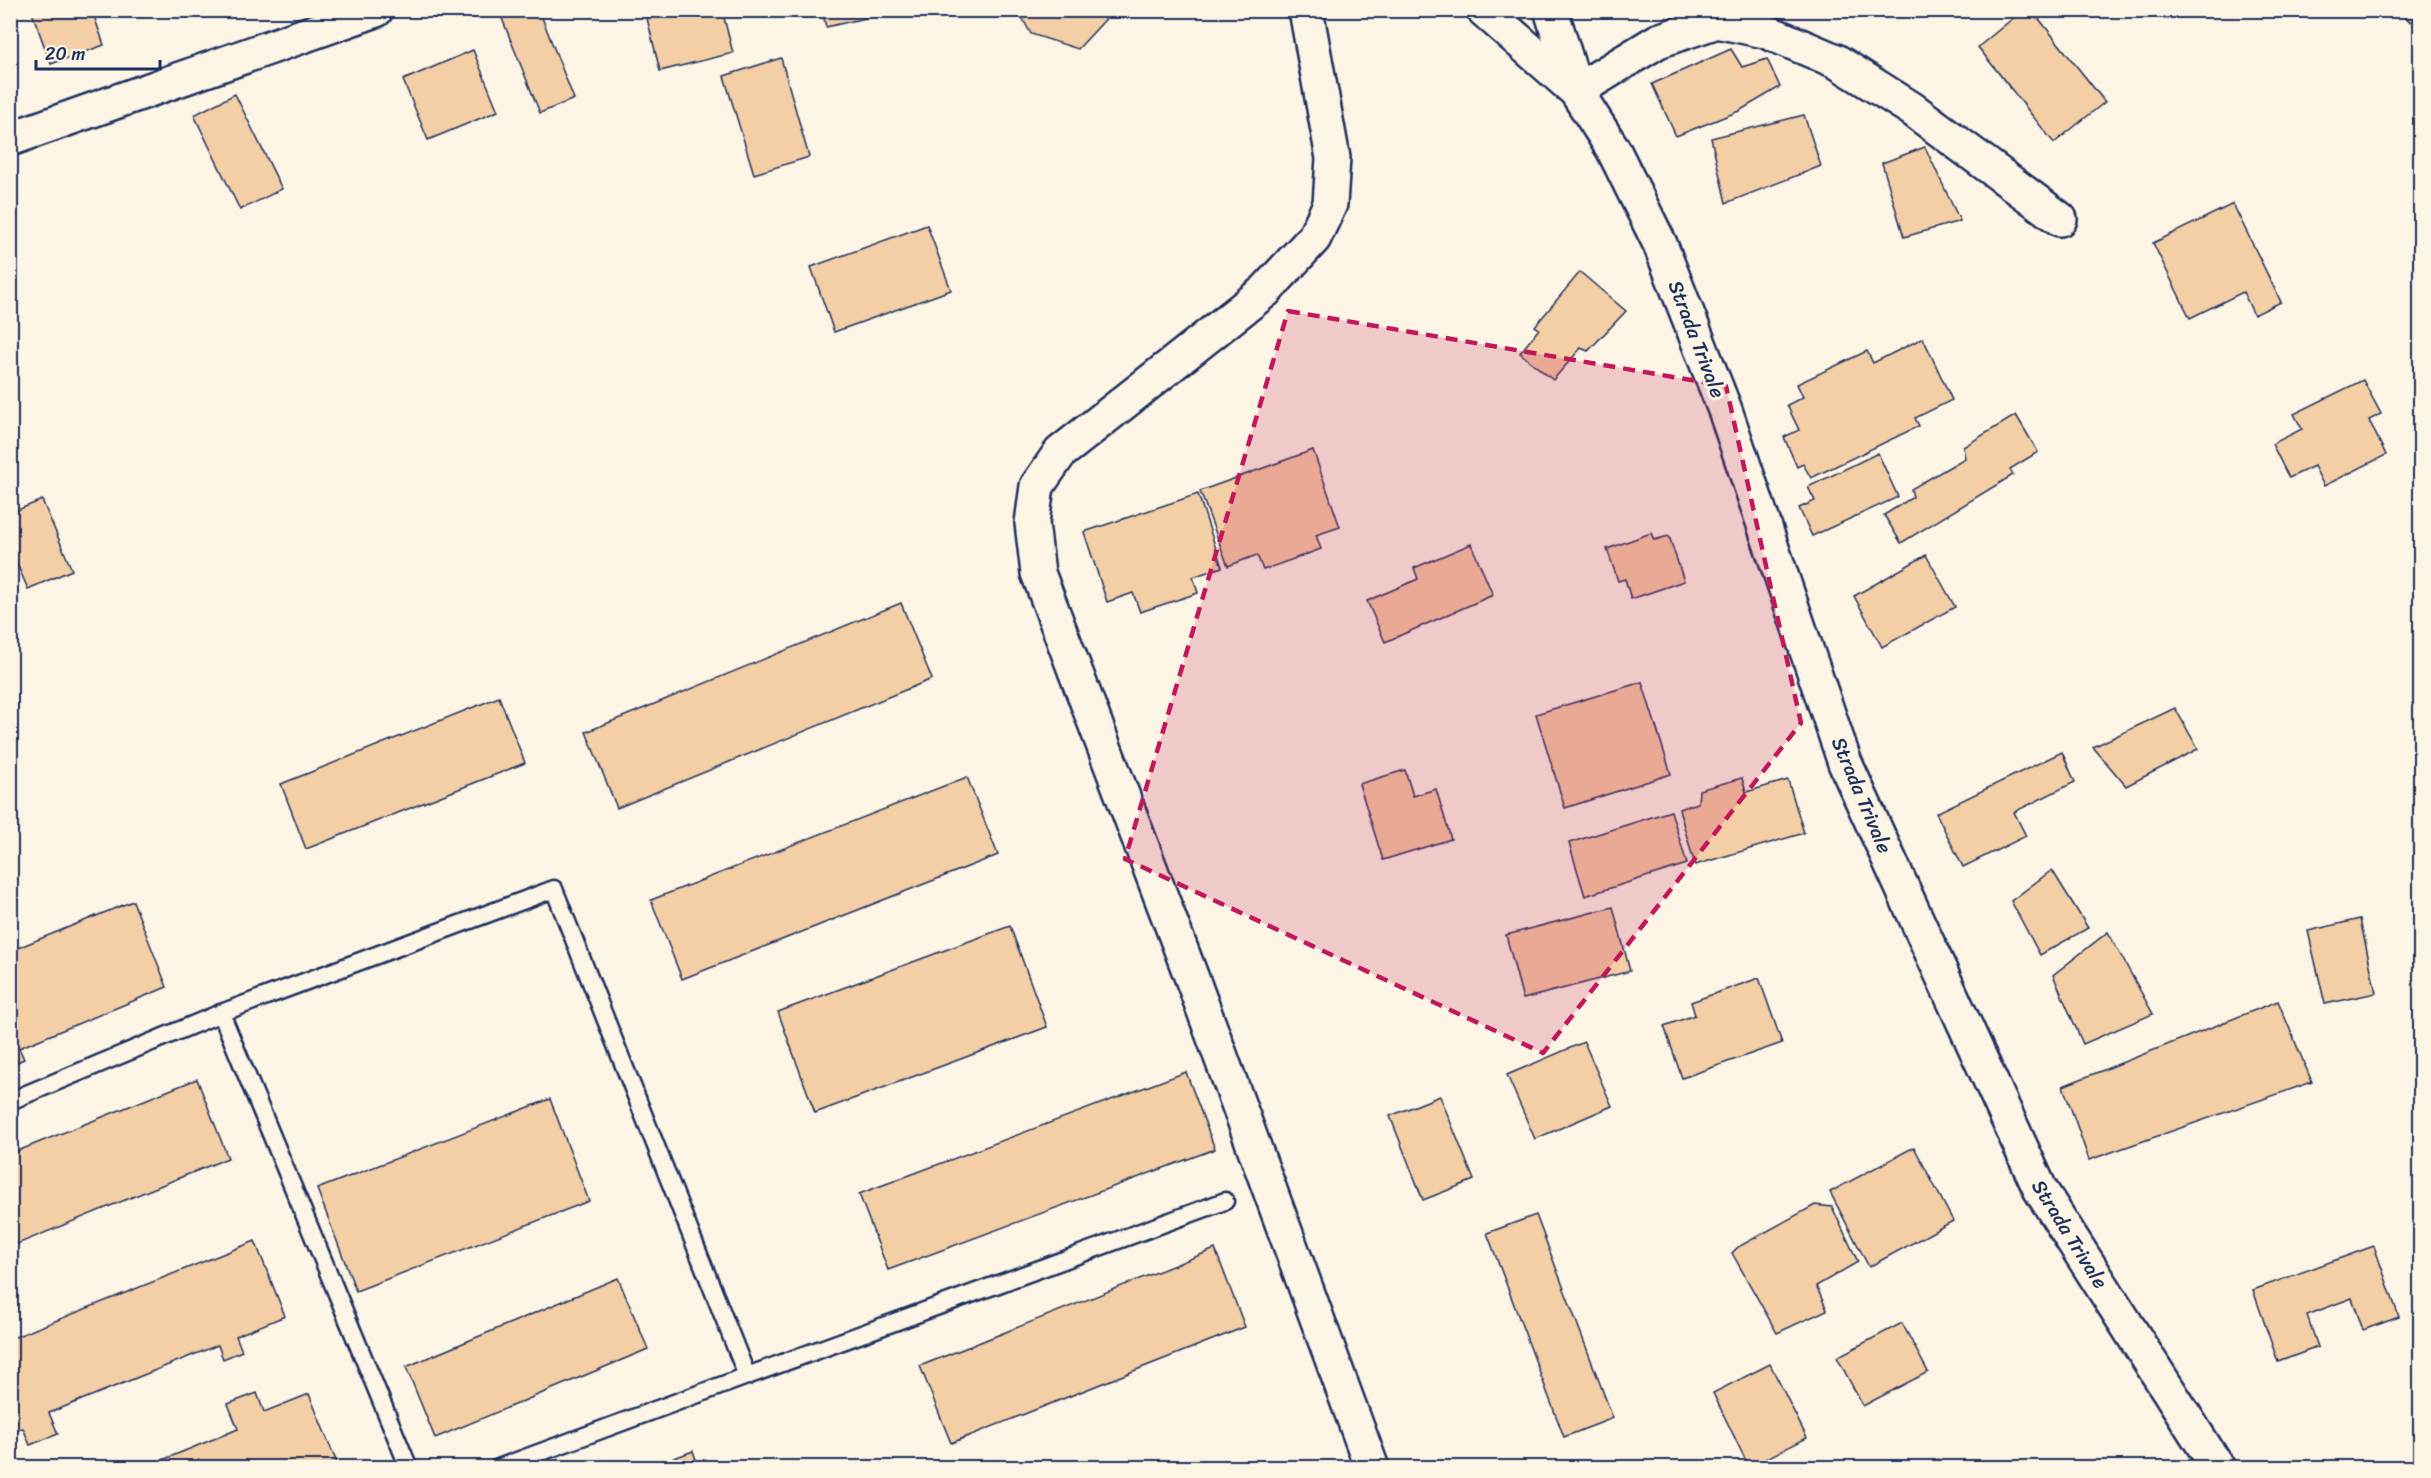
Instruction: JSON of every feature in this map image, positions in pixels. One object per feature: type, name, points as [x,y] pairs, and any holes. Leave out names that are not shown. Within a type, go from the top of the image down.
[{"type":"street","points":[[10,139],[376,10]]},
{"type":"street","points":[[1306,10],[1333,158],[1330,204],[1314,238],[1265,291],[1060,453],[1037,486],[1032,523],[1038,573],[1196,989],[1372,1467]]},
{"type":"street","name":"Strada Trivale","points":[[1484,10],[1576,91]]},
{"type":"street","name":"Strada Trivale","points":[[1551,10],[1576,91],[1613,149],[1660,244],[1725,410],[1845,763],[2040,1189],[2218,1467]]},
{"type":"street","points":[[1576,91],[1658,41],[1717,21],[1766,31],[1836,61],[1912,109],[2060,219]]},
{"type":"lane","points":[[10,1101],[221,1013],[554,889],[747,1376]]},
{"type":"lane","points":[[221,1013],[409,1467]]},
{"type":"lane","points":[[498,1467],[1225,1201]]},
{"type":"highlighted area","points":[[1288,311],[1726,386],[1801,723],[1543,1053],[1125,859]]},
{"type":"building","points":[[31,10],[92,10],[104,45],[51,64]]},
{"type":"building","points":[[539,10],[574,99],[540,113],[499,11]]},
{"type":"building","points":[[645,10],[722,10],[733,53],[660,71]]},
{"type":"building","points":[[822,10],[865,10],[866,18],[826,27]]},
{"type":"building","points":[[1018,10],[1114,10],[1078,49],[1031,34]]},
{"type":"building","points":[[2023,10],[2032,10],[2105,102],[2054,143],[1978,47]]},
{"type":"building","points":[[2400,10],[2420,10],[2420,14],[2410,22]]},
{"type":"building","points":[[1731,49],[1742,67],[1767,59],[1780,87],[1739,111],[1676,136],[1652,84]]},
{"type":"building","points":[[473,50],[498,111],[428,140],[403,80]]},
{"type":"building","points":[[781,58],[809,157],[754,174],[724,76]]},
{"type":"building","points":[[235,94],[282,189],[240,210],[194,115]]},
{"type":"building","points":[[1804,115],[1821,166],[1726,203],[1711,138]]},
{"type":"building","points":[[1925,147],[1960,221],[1904,237],[1882,163]]},
{"type":"building","points":[[2233,204],[2281,302],[2254,315],[2243,292],[2190,318],[2153,243]]},
{"type":"building","points":[[927,225],[951,290],[834,332],[811,267]]},
{"type":"building","points":[[1580,272],[1626,311],[1588,351],[1581,348],[1553,380],[1520,353],[1539,329],[1535,326]]},
{"type":"building","points":[[1923,338],[1952,400],[1915,418],[1919,426],[1811,478],[1803,464],[1797,467],[1784,437],[1799,430],[1787,405],[1803,397],[1797,384],[1867,351],[1873,363]]},
{"type":"building","points":[[2363,380],[2381,414],[2369,420],[2386,455],[2324,486],[2314,466],[2289,478],[2272,444],[2302,429],[2294,414]]},
{"type":"building","points":[[2016,415],[2038,452],[2010,469],[2013,475],[1901,543],[1884,515],[1913,497],[1911,489],[1965,458],[1963,447]]},
{"type":"building","points":[[1313,450],[1340,527],[1316,535],[1321,549],[1263,570],[1257,555],[1228,566],[1200,491]]},
{"type":"building","points":[[1878,453],[1898,497],[1812,536],[1799,508],[1815,501],[1808,487]]},
{"type":"building","points":[[1198,494],[1222,567],[1193,577],[1198,593],[1140,612],[1133,593],[1107,602],[1084,532]]},
{"type":"building","points":[[42,500],[72,570],[28,589],[10,548],[10,513]]},
{"type":"building","points":[[1651,533],[1654,540],[1669,536],[1684,581],[1631,599],[1625,579],[1618,581],[1607,549]]},
{"type":"building","points":[[1471,544],[1493,595],[1385,642],[1367,601],[1418,579],[1414,568]]},
{"type":"building","points":[[1926,555],[1955,607],[1882,647],[1854,596]]},
{"type":"building","points":[[901,603],[932,679],[617,808],[586,732]]},
{"type":"building","points":[[1642,682],[1671,774],[1565,808],[1536,714]]},
{"type":"building","points":[[499,697],[525,763],[306,849],[281,784]]},
{"type":"building","points":[[2175,708],[2198,749],[2126,786],[2093,747]]},
{"type":"building","points":[[2062,752],[2075,782],[2014,812],[2026,836],[1963,867],[1936,813]]},
{"type":"building","points":[[1405,770],[1413,796],[1436,789],[1451,839],[1383,860],[1359,784]]},
{"type":"building","points":[[967,777],[998,855],[682,979],[651,900]]},
{"type":"building","points":[[1742,778],[1746,792],[1788,780],[1804,833],[1695,865],[1679,809],[1698,803],[1699,790]]},
{"type":"building","points":[[1671,811],[1687,864],[1585,896],[1569,843]]},
{"type":"building","points":[[2052,870],[2088,928],[2040,955],[2011,901]]},
{"type":"building","points":[[133,901],[167,987],[19,1048],[24,1059],[10,1065],[10,951]]},
{"type":"building","points":[[1613,907],[1630,971],[1523,999],[1506,935]]},
{"type":"building","points":[[2360,919],[2376,993],[2325,1004],[2308,931]]},
{"type":"building","points":[[1010,926],[1047,1027],[815,1113],[778,1012]]},
{"type":"building","points":[[2108,932],[2153,1014],[2083,1044],[2053,975]]},
{"type":"building","points":[[1759,978],[1782,1043],[1682,1078],[1664,1026],[1695,1015],[1691,1002]]},
{"type":"building","points":[[2278,1001],[2312,1082],[2089,1160],[2063,1086]]},
{"type":"building","points":[[1584,1042],[1612,1106],[1535,1139],[1507,1075]]},
{"type":"building","points":[[1186,1072],[1215,1149],[888,1270],[859,1194]]},
{"type":"building","points":[[197,1079],[228,1158],[10,1247],[10,1154]]},
{"type":"building","points":[[1440,1096],[1474,1180],[1423,1200],[1390,1116]]},
{"type":"building","points":[[550,1099],[589,1201],[356,1291],[317,1189]]},
{"type":"building","points":[[1914,1147],[1953,1221],[1869,1267],[1830,1192]]},
{"type":"building","points":[[1815,1205],[1832,1207],[1858,1262],[1816,1286],[1827,1310],[1777,1333],[1732,1253],[1738,1247]]},
{"type":"building","points":[[1536,1215],[1613,1418],[1564,1437],[1487,1233]]},
{"type":"building","points":[[255,1241],[285,1316],[236,1336],[242,1351],[223,1359],[218,1345],[49,1413],[58,1434],[30,1445],[23,1428],[10,1433],[10,1339]]},
{"type":"building","points":[[2374,1246],[2399,1317],[2363,1330],[2352,1298],[2307,1315],[2318,1347],[2278,1362],[2253,1290]]},
{"type":"building","points":[[1215,1249],[1245,1327],[951,1443],[920,1366]]},
{"type":"building","points":[[618,1278],[648,1349],[435,1438],[406,1367]]},
{"type":"building","points":[[1902,1323],[1928,1372],[1863,1406],[1837,1357]]},
{"type":"building","points":[[1770,1364],[1807,1438],[1749,1467],[1713,1393]]},
{"type":"building","points":[[257,1393],[264,1412],[309,1394],[339,1468],[143,1468],[238,1429],[228,1404]]},
{"type":"building","points":[[693,1451],[699,1468],[647,1468]]}]
